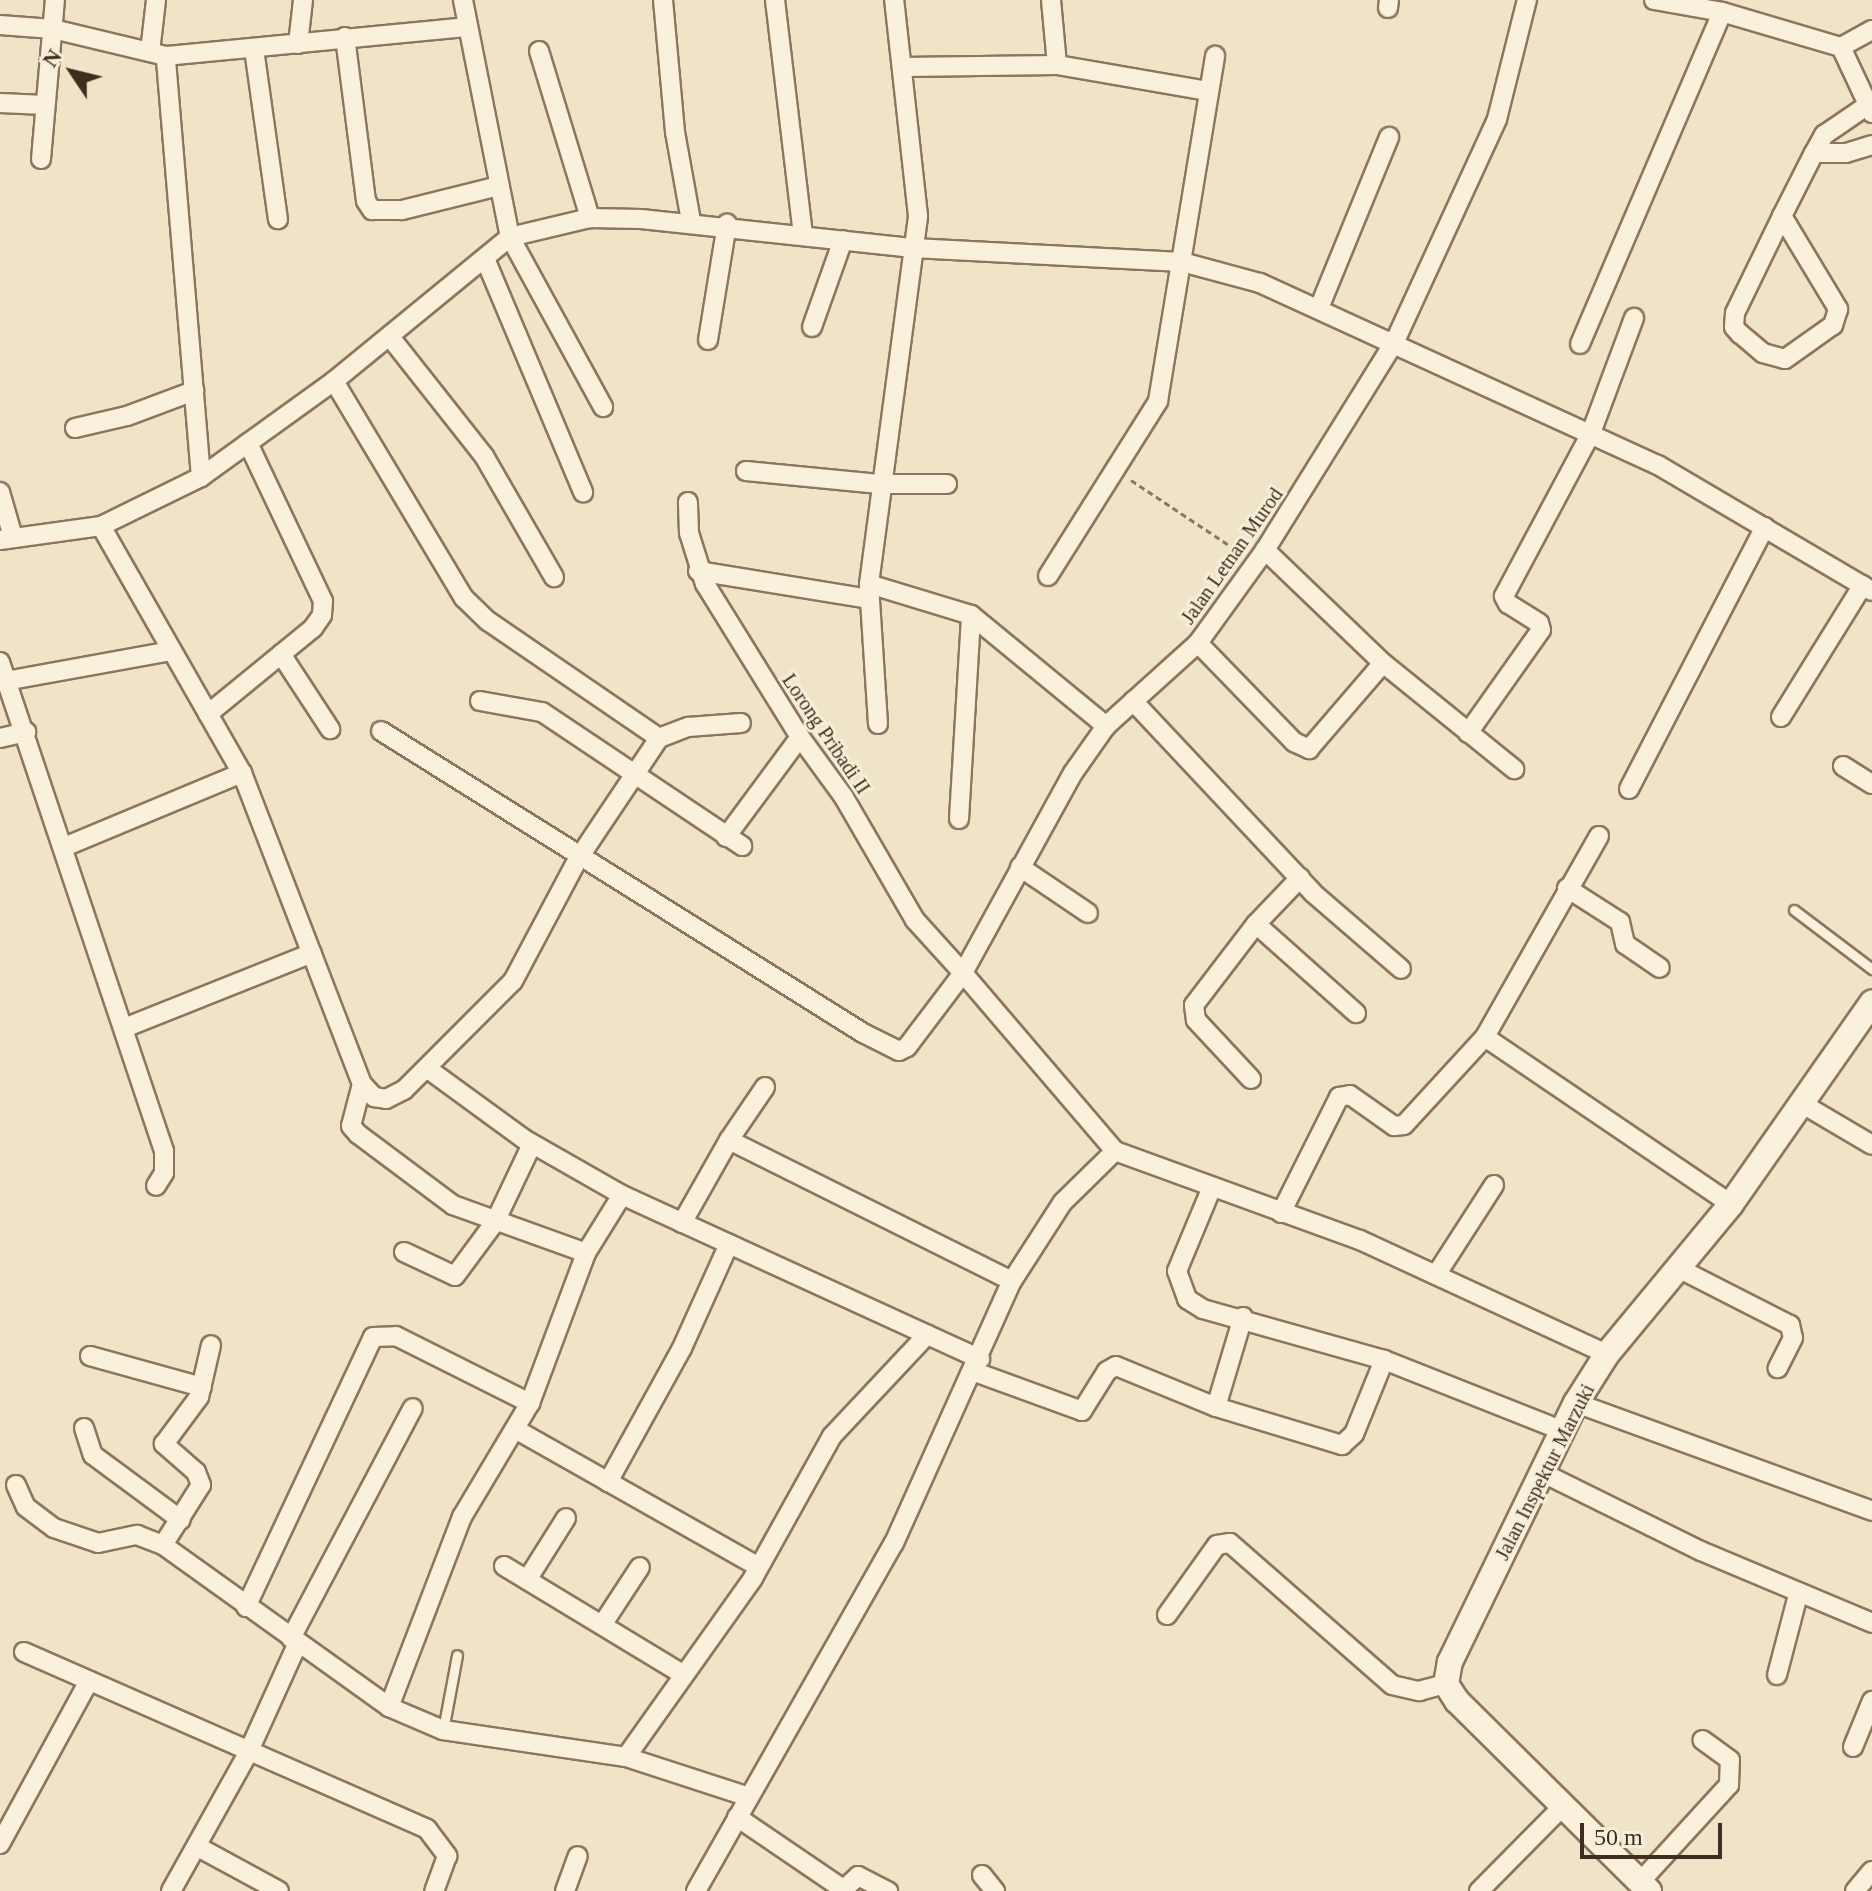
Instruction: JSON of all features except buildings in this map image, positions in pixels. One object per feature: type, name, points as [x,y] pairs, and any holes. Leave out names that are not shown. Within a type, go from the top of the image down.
[{"type":"street","points":[[41,159],[55,0]]},
{"type":"street","points":[[156,0],[158,54],[201,477]]},
{"type":"street","points":[[298,44],[303,0]]},
{"type":"street","points":[[463,0],[465,27],[510,237],[603,407]]},
{"type":"street","points":[[663,0],[675,132],[691,221]]},
{"type":"street","points":[[775,0],[803,234]]},
{"type":"street","points":[[878,724],[869,592],[879,484],[918,216],[894,0]]},
{"type":"street","points":[[1051,0],[1057,65]]},
{"type":"street","name":"Jalan Letnan Murod","points":[[578,859],[863,1033],[899,1051],[919,1038],[963,973],[1020,867],[1106,726],[1198,643],[1261,557],[1395,341],[1497,119],[1527,0]]},
{"type":"street","points":[[1654,0],[1722,12],[1841,47],[1872,30]]},
{"type":"street","points":[[1580,344],[1722,12]]},
{"type":"street","points":[[0,25],[53,29],[158,54],[254,49],[345,37],[465,27]]},
{"type":"street","points":[[345,37],[366,201],[372,210],[402,210],[499,186]]},
{"type":"street","points":[[1782,216],[1838,309],[1833,325],[1785,359],[1763,353],[1740,334],[1733,320],[1782,216],[1824,135],[1870,109],[1841,47]]},
{"type":"street","points":[[254,49],[278,219]]},
{"type":"street","points":[[539,51],[590,218]]},
{"type":"street","points":[[1048,576],[1158,401],[1215,56]]},
{"type":"street","points":[[903,67],[1057,65],[1207,91]]},
{"type":"street","points":[[0,103],[45,105]]},
{"type":"street","points":[[1319,308],[1389,137]]},
{"type":"street","points":[[1814,153],[1846,153],[1872,145]]},
{"type":"street","points":[[0,492],[7,538],[101,526],[201,477],[334,381],[486,261],[510,237],[590,218],[727,224],[913,248],[1182,262],[1260,283],[1395,341],[1591,433],[1765,527],[1867,588],[1781,717]]},
{"type":"street","points":[[708,340],[727,224]]},
{"type":"street","points":[[812,327],[843,240]]},
{"type":"street","points":[[486,261],[583,492]]},
{"type":"street","points":[[1468,733],[1541,630],[1504,596],[1591,433],[1634,318]]},
{"type":"street","points":[[390,337],[484,456],[554,577]]},
{"type":"street","points":[[334,381],[464,598],[488,621],[659,738]]},
{"type":"street","points":[[75,428],[127,416],[194,391]]},
{"type":"street","points":[[208,714],[313,628],[323,601],[248,443]]},
{"type":"street","points":[[746,471],[879,484],[947,484]]},
{"type":"street","name":"Lorong Pribadi II","points":[[688,502],[689,533],[698,571],[800,737],[843,796],[915,920],[963,973]]},
{"type":"street","points":[[101,526],[242,773],[362,1084],[374,1097],[386,1099],[428,1069],[513,981],[578,859],[659,738],[688,727],[741,723]]},
{"type":"street","points":[[1629,789],[1765,527]]},
{"type":"street","points":[[1261,557],[1383,663],[1514,769]]},
{"type":"street","points":[[698,571],[869,592],[971,615],[1106,726]]},
{"type":"street","points":[[959,819],[971,615]]},
{"type":"street","points":[[1198,643],[1294,742],[1309,749],[1383,663]]},
{"type":"street","points":[[3,682],[170,651]]},
{"type":"street","points":[[281,654],[330,729]]},
{"type":"street","points":[[0,662],[3,682],[26,732],[164,1151],[164,1173],[156,1186]]},
{"type":"street","points":[[480,701],[542,712],[635,772],[734,842],[800,737]]},
{"type":"street","points":[[1133,701],[1300,878],[1401,969]]},
{"type":"street","points":[[381,731],[578,859]]},
{"type":"street","points":[[0,738],[26,732]]},
{"type":"street","points":[[1843,766],[1872,784]]},
{"type":"street","points":[[64,847],[242,773]]},
{"type":"street","points":[[1281,1213],[1339,1097],[1350,1095],[1394,1126],[1404,1125],[1485,1037],[1599,836]]},
{"type":"street","points":[[1020,867],[1088,913]]},
{"type":"street","points":[[1251,1079],[1193,1012],[1199,993],[1256,924],[1300,878]]},
{"type":"street","points":[[1567,888],[1620,922],[1625,944],[1660,968]]},
{"type":"street","points":[[1256,924],[1356,1013]]},
{"type":"street","points":[[124,1028],[312,953]]},
{"type":"street","points":[[963,973],[1115,1151],[1360,1240],[1607,1354]]},
{"type":"street","name":"Jalan Inspektur Marzuki","points":[[1446,1684],[1450,1662],[1576,1403],[1607,1354],[1731,1204],[1872,1003]]},
{"type":"street","points":[[1485,1037],[1731,1204]]},
{"type":"street","points":[[428,1069],[532,1144],[622,1195],[927,1335],[977,1366],[1082,1411],[1113,1365],[1216,1407],[1342,1445],[1354,1434],[1384,1360]]},
{"type":"street","points":[[362,1084],[351,1126],[358,1134],[453,1205],[586,1253]]},
{"type":"street","points":[[682,1223],[729,1140],[765,1087]]},
{"type":"street","points":[[1801,1103],[1872,1145]]},
{"type":"street","points":[[729,1140],[1012,1281]]},
{"type":"street","points":[[404,1252],[455,1276],[495,1222],[532,1144]]},
{"type":"street","points":[[696,1891],[894,1543],[977,1366],[1012,1281],[1063,1202],[1115,1151]]},
{"type":"street","points":[[1436,1275],[1494,1185]]},
{"type":"street","points":[[1212,1187],[1177,1279],[1187,1299],[1203,1309],[1243,1317],[1384,1360],[1563,1431]]},
{"type":"street","points":[[389,1707],[462,1517],[530,1403],[586,1253],[622,1195]]},
{"type":"street","points":[[608,1482],[682,1348],[729,1244]]},
{"type":"street","points":[[1678,1268],[1790,1325],[1793,1338],[1778,1368]]},
{"type":"street","points":[[1216,1407],[1243,1317]]},
{"type":"street","points":[[626,1757],[759,1567],[832,1436],[927,1335]]},
{"type":"street","points":[[246,1607],[373,1337],[396,1336],[530,1403]]},
{"type":"street","points":[[163,1545],[201,1485],[196,1472],[164,1444],[202,1387],[211,1345]]},
{"type":"street","points":[[90,1356],[202,1387]]},
{"type":"street","points":[[1576,1403],[1872,1511]]},
{"type":"street","points":[[171,1891],[248,1753],[295,1641],[413,1408]]},
{"type":"street","points":[[84,1428],[93,1455],[181,1520]]},
{"type":"street","points":[[515,1429],[759,1567]]},
{"type":"street","points":[[1543,1473],[1798,1595],[1872,1623]]},
{"type":"street","points":[[16,1485],[34,1517],[64,1532],[98,1543],[137,1535],[163,1545],[389,1707],[443,1730],[626,1757],[749,1797]]},
{"type":"street","points":[[527,1580],[566,1518]]},
{"type":"street","points":[[1167,1615],[1217,1545],[1230,1543],[1392,1685],[1419,1691],[1446,1684],[1457,1701],[1645,1886],[1729,1785],[1730,1760],[1702,1740]]},
{"type":"street","points":[[504,1566],[684,1675]]},
{"type":"street","points":[[602,1625],[640,1567]]},
{"type":"street","points":[[1777,1675],[1798,1595]]},
{"type":"street","points":[[24,1652],[427,1829],[447,1856],[434,1891]]},
{"type":"street","points":[[1,1839],[89,1681]]},
{"type":"street","points":[[1853,1747],[1872,1701]]},
{"type":"street","points":[[1479,1891],[1564,1805]]},
{"type":"street","points":[[737,1817],[843,1890],[858,1876],[888,1891]]},
{"type":"street","points":[[198,1847],[279,1891]]},
{"type":"street","points":[[565,1891],[578,1856]]},
{"type":"street","points":[[1855,1891],[1872,1871]]},
{"type":"street","points":[[982,1875],[995,1891]]},
{"type":"lane","points":[[1794,910],[1872,969]]},
{"type":"lane","points":[[443,1730],[457,1655]]},
{"type":"path","points":[[1115,469],[1261,557]]}]
